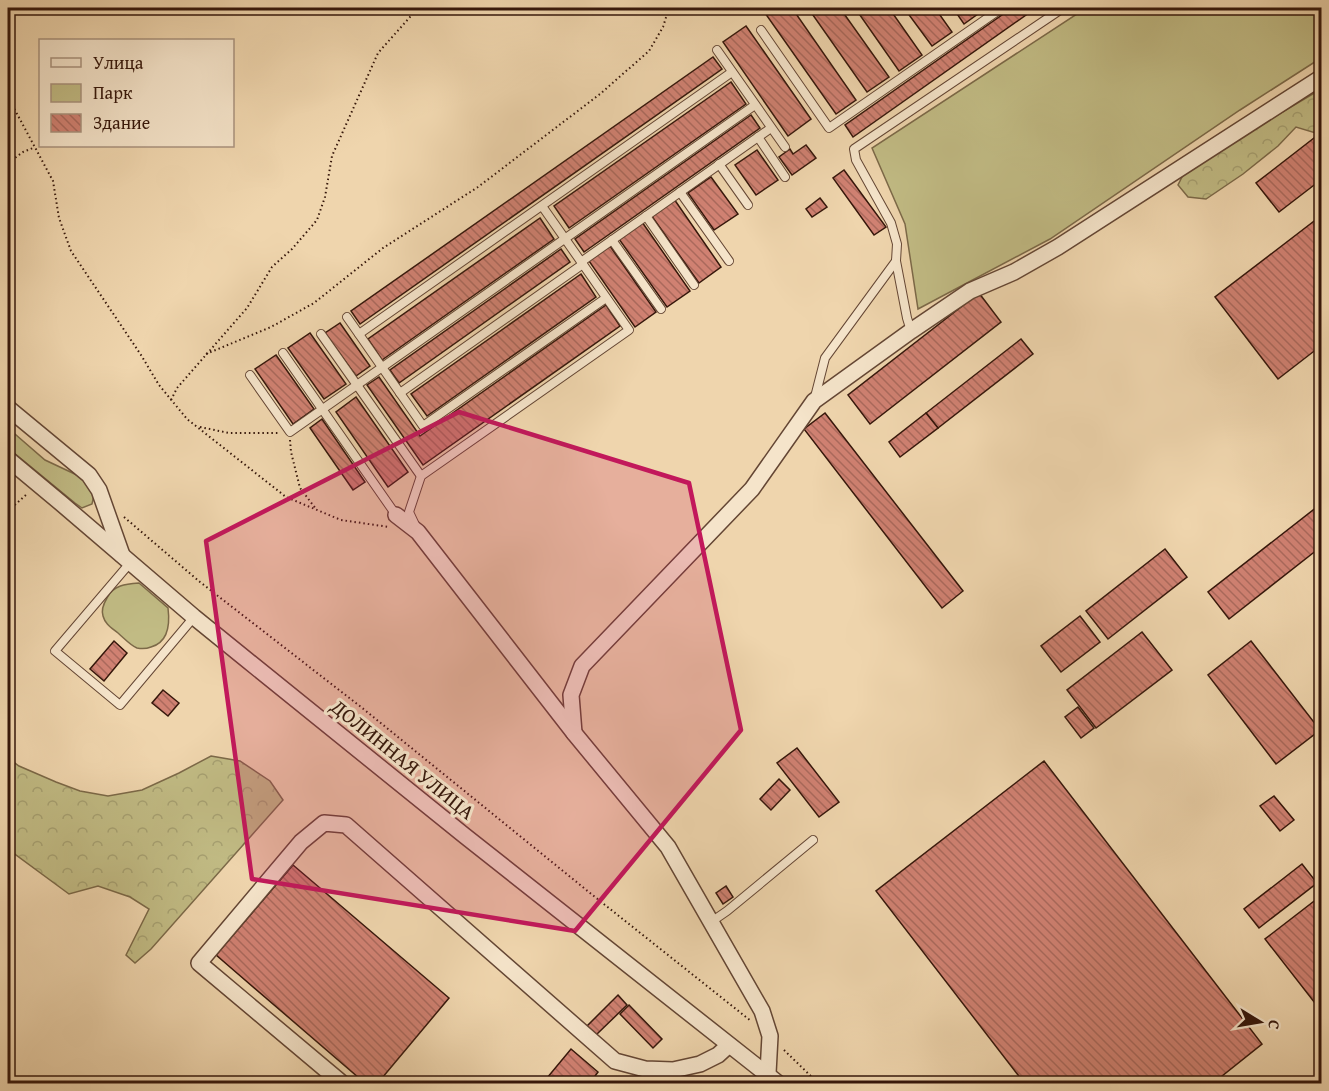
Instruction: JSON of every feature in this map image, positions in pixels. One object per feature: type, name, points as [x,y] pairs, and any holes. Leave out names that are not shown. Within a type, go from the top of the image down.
[{"type":"street","points":[[574,733],[572,695],[582,666],[752,489],[814,401],[970,291],[1014,272],[1058,247],[1322,77]]},
{"type":"street","points":[[8,408],[89,476],[99,490],[126,560]]},
{"type":"street","name":"ДОЛИННАЯ УЛИЦА","points":[[8,459],[194,618],[465,836],[773,1078]]},
{"type":"street","points":[[396,514],[418,532],[574,733],[668,847],[762,1011],[770,1036],[773,1078]]},
{"type":"street","points":[[343,1083],[199,963],[301,842],[324,823],[346,825],[615,1061],[645,1069],[673,1070],[700,1064],[718,1055],[729,1045]]},
{"type":"lane","points":[[760,30],[829,128],[1002,8]]},
{"type":"lane","points":[[911,331],[896,261],[897,244],[891,223],[856,160],[854,148],[1063,8]]},
{"type":"lane","points":[[717,50],[785,147]]},
{"type":"lane","points":[[359,334],[732,72]]},
{"type":"lane","points":[[250,375],[290,432],[755,105]]},
{"type":"lane","points":[[400,393],[771,128]]},
{"type":"lane","points":[[758,137],[785,177]]},
{"type":"lane","points":[[719,165],[748,205]]},
{"type":"lane","points":[[680,192],[729,261]]},
{"type":"lane","points":[[418,532],[410,512],[421,476],[629,330],[542,206]]},
{"type":"lane","points":[[646,216],[694,285]]},
{"type":"lane","points":[[612,240],[661,309]]},
{"type":"lane","points":[[814,401],[825,358],[896,261]]},
{"type":"lane","points":[[346,317],[423,426],[606,298]]},
{"type":"lane","points":[[321,334],[421,476]]},
{"type":"lane","points":[[283,353],[396,514]]},
{"type":"lane","points":[[126,560],[55,651],[120,705],[194,618]]},
{"type":"lane","points":[[711,922],[813,840]]},
{"type":"path","points":[[171,400],[177,388],[247,308],[272,267],[292,249],[317,220],[325,197],[332,156],[378,53],[416,8]]},
{"type":"path","points":[[206,354],[271,327],[314,303],[383,248],[478,187],[600,94],[649,51],[663,27],[669,8]]},
{"type":"path","points":[[8,97],[53,181],[59,218],[71,251],[159,385],[187,419],[286,497],[340,520],[418,532]]},
{"type":"path","points":[[8,163],[23,152],[35,147]]},
{"type":"path","points":[[197,427],[229,433],[290,432],[291,452],[300,488],[316,509],[332,517]]},
{"type":"path","points":[[8,511],[38,484]]},
{"type":"path","points":[[122,515],[200,582],[361,707],[752,1022]]},
{"type":"path","points":[[770,1036],[819,1083]]},
{"type":"highlighted area","points":[[459,412],[689,483],[741,730],[575,931],[252,879],[206,541]]},
{"type":"green space","points":[[1086,8],[1321,8],[1321,58],[1050,239],[918,309],[905,224],[872,148]]},
{"type":"green space","points":[[1321,89],[1321,133],[1296,127],[1278,146],[1243,174],[1206,199],[1188,197],[1178,185],[1184,173]]},
{"type":"green space","points":[[8,428],[45,460],[79,476],[92,488],[94,495],[92,504],[82,508],[8,448]]},
{"type":"green space","points":[[139,583],[168,608],[169,614],[165,637],[157,645],[144,649],[129,643],[107,624],[102,614],[105,602],[113,590]]},
{"type":"green space","points":[[211,756],[240,761],[270,781],[283,800],[151,949],[135,963],[126,955],[149,909],[130,897],[98,886],[69,894],[8,849],[8,758],[19,766],[56,782],[80,791],[108,796],[142,790]]},
{"type":"building","points":[[774,8],[792,8],[856,100],[836,114],[765,13]]},
{"type":"building","points":[[808,8],[840,8],[889,77],[867,92]]},
{"type":"building","points":[[855,8],[889,8],[922,55],[899,71]]},
{"type":"building","points":[[904,8],[935,8],[952,32],[932,46]]},
{"type":"building","points":[[953,8],[980,8],[982,11],[964,24]]},
{"type":"building","points":[[1012,8],[1036,8],[853,137],[845,125]]},
{"type":"building","points":[[746,26],[811,119],[788,136],[723,42]]},
{"type":"building","points":[[713,57],[722,69],[360,324],[351,311]]},
{"type":"building","points":[[731,82],[746,104],[569,228],[554,206]]},
{"type":"building","points":[[751,115],[760,128],[584,252],[575,239]]},
{"type":"building","points":[[1314,138],[1322,148],[1322,179],[1279,212],[1256,183]]},
{"type":"building","points":[[806,145],[816,158],[792,175],[779,157],[790,149],[793,154]]},
{"type":"building","points":[[757,150],[778,180],[756,195],[735,165]]},
{"type":"building","points":[[844,170],[886,227],[874,235],[833,178]]},
{"type":"building","points":[[711,177],[738,214],[714,230],[688,193]]},
{"type":"building","points":[[820,198],[827,207],[812,217],[806,209]]},
{"type":"building","points":[[674,199],[721,267],[699,283],[651,215]]},
{"type":"building","points":[[1322,215],[1322,345],[1278,379],[1215,297]]},
{"type":"building","points":[[540,218],[554,239],[382,360],[368,339]]},
{"type":"building","points":[[642,222],[690,291],[667,307],[619,239]]},
{"type":"building","points":[[610,246],[656,312],[635,327],[589,261]]},
{"type":"building","points":[[561,249],[570,262],[399,383],[390,370]]},
{"type":"building","points":[[581,274],[596,297],[427,416],[411,394]]},
{"type":"building","points":[[979,293],[1001,322],[870,424],[848,395]]},
{"type":"building","points":[[606,305],[620,326],[423,465],[367,385],[379,377],[420,436]]},
{"type":"building","points":[[340,323],[370,366],[356,376],[325,333]]},
{"type":"building","points":[[310,333],[346,384],[324,399],[288,348]]},
{"type":"building","points":[[1021,339],[1033,354],[938,428],[926,413]]},
{"type":"building","points":[[276,355],[314,409],[293,424],[255,369]]},
{"type":"building","points":[[356,397],[408,472],[388,487],[336,412]]},
{"type":"building","points":[[825,413],[963,591],[942,608],[804,429]]},
{"type":"building","points":[[926,413],[938,428],[900,457],[889,442]]},
{"type":"building","points":[[322,419],[365,482],[353,490],[310,428]]},
{"type":"building","points":[[1322,503],[1322,546],[1229,619],[1208,592]]},
{"type":"building","points":[[1165,549],[1187,577],[1108,639],[1086,611]]},
{"type":"building","points":[[1080,616],[1100,642],[1061,672],[1041,646]]},
{"type":"building","points":[[1142,632],[1172,670],[1096,728],[1067,690]]},
{"type":"building","points":[[114,641],[127,653],[104,681],[90,669]]},
{"type":"building","points":[[1251,641],[1320,730],[1276,764],[1208,675]]},
{"type":"building","points":[[163,690],[179,703],[168,716],[152,703]]},
{"type":"building","points":[[1078,707],[1094,728],[1081,738],[1065,717]]},
{"type":"building","points":[[797,748],[839,802],[819,817],[777,763]]},
{"type":"building","points":[[1044,761],[1262,1044],[1212,1084],[1025,1084],[876,891]]},
{"type":"building","points":[[779,779],[790,790],[771,810],[760,799]]},
{"type":"building","points":[[1274,796],[1294,820],[1280,831],[1260,806]]},
{"type":"building","points":[[1302,864],[1317,883],[1259,928],[1244,909]]},
{"type":"building","points":[[293,865],[449,998],[377,1084],[366,1084],[216,955]]},
{"type":"building","points":[[726,886],[733,897],[723,904],[716,893]]},
{"type":"building","points":[[1322,895],[1322,1012],[1265,939]]},
{"type":"building","points":[[618,995],[627,1005],[596,1035],[587,1026]]},
{"type":"building","points":[[629,1005],[662,1039],[653,1048],[620,1014]]},
{"type":"building","points":[[571,1049],[598,1072],[589,1084],[542,1084]]}]
